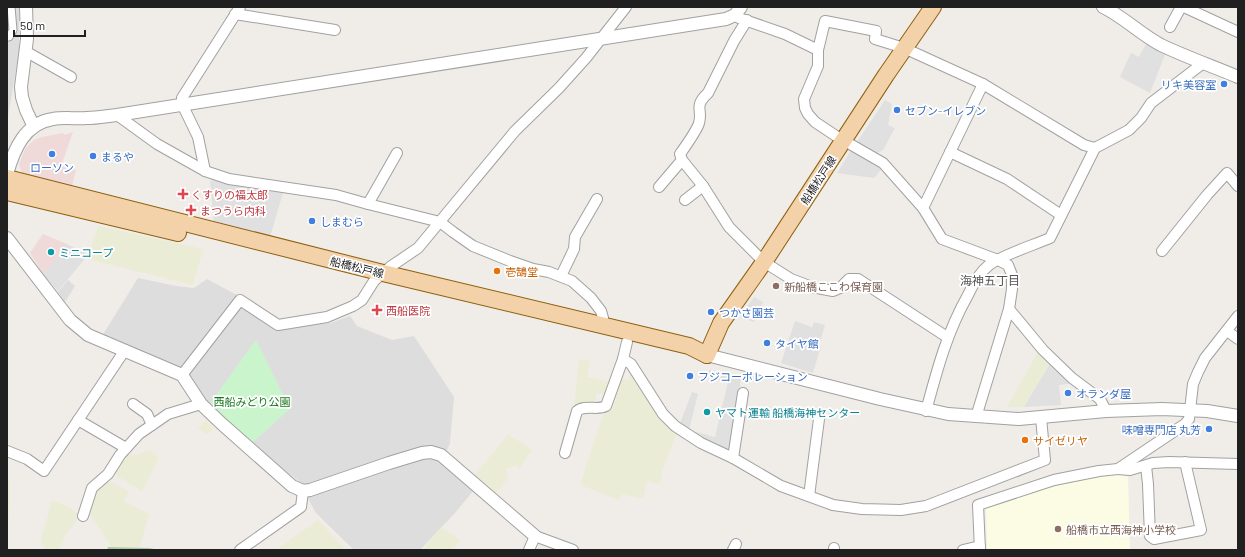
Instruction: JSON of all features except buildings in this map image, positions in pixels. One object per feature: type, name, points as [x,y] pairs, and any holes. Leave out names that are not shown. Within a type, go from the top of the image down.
[{"type":"main road","name":"船橋松戸線","points":[[707,355],[721,323],[764,262],[904,48],[933,7]]},
{"type":"main road","name":"船橋松戸線","points":[[7,178],[627,342],[686,356],[707,355]]},
{"type":"main road","name":"船橋松戸線","points":[[7,192],[379,277],[601,325],[689,346],[707,355]]},
{"type":"street","points":[[7,37],[9,37],[13,30],[11,7]]},
{"type":"street","points":[[26,7],[27,38],[21,87],[26,110],[34,125]]},
{"type":"street","points":[[182,375],[240,300],[278,325],[328,317],[353,306],[362,300],[379,277],[390,267],[418,248],[514,131],[586,58],[626,7]]},
{"type":"street","points":[[1170,27],[1182,7],[1238,32]]},
{"type":"street","points":[[1111,9],[1160,44],[1202,64],[1238,77]]},
{"type":"street","points":[[205,171],[198,137],[182,104],[182,98],[238,10],[336,30]]},
{"type":"street","points":[[7,174],[19,142],[34,125],[53,119],[117,115],[599,40],[726,19],[738,11],[748,20],[785,34],[818,50]]},
{"type":"street","points":[[748,20],[734,41],[708,93],[702,99],[699,106],[699,124],[680,154],[682,160],[702,186],[729,227],[764,262],[791,279],[812,287],[832,291],[840,288],[849,279],[858,279],[947,337]]},
{"type":"street","points":[[976,417],[1008,310],[1012,288],[1012,276],[1008,266],[998,260],[942,240],[923,208],[883,163],[844,141],[815,122],[808,114],[805,108],[804,99],[818,66],[818,50],[825,21],[876,31],[875,39],[904,48],[984,84],[1084,145],[1095,148]]},
{"type":"street","points":[[26,51],[71,77]]},
{"type":"street","points":[[926,410],[947,337],[963,303],[981,272],[990,264],[998,260],[1050,238],[1095,148],[1129,130],[1141,118],[1151,103],[1202,64]]},
{"type":"street","points":[[923,208],[984,84]]},
{"type":"street","points":[[117,115],[157,144],[205,171],[229,179],[336,195],[440,222],[473,246],[510,261],[561,276],[572,281],[592,298],[603,318],[601,325]]},
{"type":"street","points":[[950,152],[1006,179],[1061,216]]},
{"type":"street","points":[[368,204],[398,153]]},
{"type":"street","points":[[659,187],[682,160]]},
{"type":"street","points":[[1162,251],[1207,195],[1227,173],[1238,186]]},
{"type":"street","points":[[685,200],[702,186]]},
{"type":"street","points":[[561,276],[574,249],[575,237],[597,199]]},
{"type":"street","points":[[7,238],[70,320],[88,335],[182,375],[201,404],[292,486],[303,491],[310,490],[389,463],[422,453],[432,452],[441,455],[535,536],[573,550]]},
{"type":"street","points":[[1008,310],[1049,356],[1072,378],[1100,399],[1106,411]]},
{"type":"street","points":[[1118,469],[1185,424],[1189,419],[1193,384],[1198,372],[1205,358],[1238,316]]},
{"type":"street","points":[[1227,331],[1238,339]]},
{"type":"street","points":[[566,453],[577,412],[585,407],[602,409],[606,406],[623,359],[627,342]]},
{"type":"street","points":[[7,450],[27,459],[44,471],[124,350]]},
{"type":"street","points":[[707,355],[926,410],[948,414],[1019,419],[1139,409],[1207,411],[1238,416]]},
{"type":"street","points":[[623,359],[631,364],[663,414],[675,426],[701,443],[733,458],[781,486],[833,505],[862,509],[901,510],[926,506],[1044,460],[1041,418]]},
{"type":"street","points":[[733,458],[743,393]]},
{"type":"street","points":[[133,404],[147,414],[152,425]]},
{"type":"street","points":[[83,516],[92,488],[108,474],[126,448],[139,434],[168,414],[201,404]]},
{"type":"street","points":[[809,496],[819,419]]},
{"type":"street","points":[[78,420],[126,448]]},
{"type":"street","points":[[1146,466],[1150,536],[1154,539],[1201,530],[1185,462]]},
{"type":"street","points":[[963,550],[980,548],[978,506],[1054,480],[1100,471],[1118,469],[1130,470],[1153,463],[1185,462],[1238,464]]},
{"type":"street","points":[[240,550],[301,507],[303,491]]},
{"type":"street","points":[[529,550],[535,536]]},
{"type":"shaded area","points":[[7,7],[19,7],[19,52],[7,122]]},
{"type":"shaded area","points":[[1147,42],[1166,52],[1150,93],[1120,77],[1131,53],[1139,57]]},
{"type":"shaded area","points":[[885,100],[892,104],[888,125],[895,128],[883,150],[874,155],[855,145]]},
{"type":"shaded area","points":[[73,132],[61,166],[76,170],[72,186],[22,173],[19,164],[25,149],[34,140],[42,137],[63,133],[64,135]]},
{"type":"shaded area","points":[[852,149],[882,168],[874,178],[837,173]]},
{"type":"shaded area","points":[[214,179],[228,185],[283,193],[269,240],[214,224],[210,181]]},
{"type":"shaded area","points":[[98,226],[203,249],[193,285],[87,259]]},
{"type":"shaded area","points":[[43,234],[67,244],[44,275],[30,253]]},
{"type":"shaded area","points":[[67,244],[88,255],[58,291],[44,275]]},
{"type":"shaded area","points":[[138,278],[194,288],[207,279],[278,317],[275,329],[330,323],[350,316],[357,326],[392,340],[414,336],[454,397],[450,443],[443,461],[474,490],[455,513],[420,550],[354,550],[315,512],[300,482],[260,451],[207,402],[181,369],[102,336]]},
{"type":"shaded area","points":[[68,280],[75,286],[65,302],[58,292]]},
{"type":"shaded area","points":[[754,297],[763,302],[754,322],[740,317]]},
{"type":"shaded area","points":[[795,321],[812,327],[814,322],[825,325],[819,345],[821,346],[813,373],[781,363]]},
{"type":"shaded area","points":[[1039,350],[1051,362],[1024,407],[1007,407]]},
{"type":"shaded area","points":[[579,360],[590,360],[587,377],[609,382],[606,394],[596,393],[595,403],[583,402],[579,406],[574,404]]},
{"type":"shaded area","points":[[1051,362],[1076,383],[1059,385],[1061,405],[1024,407]]},
{"type":"shaded area","points":[[709,370],[741,379],[730,454],[679,426],[692,392],[698,394],[689,430],[715,437],[728,382],[708,377]]},
{"type":"shaded area","points":[[631,371],[677,433],[663,468],[660,484],[647,481],[643,499],[622,494],[619,500],[583,486],[581,482],[603,415],[614,406],[621,379],[629,380]]},
{"type":"shaded area","points":[[206,420],[214,428],[207,435],[198,428]]},
{"type":"shaded area","points":[[508,434],[532,450],[519,469],[516,465],[506,469],[508,478],[496,493],[475,475]]},
{"type":"shaded area","points":[[150,450],[159,458],[142,491],[117,476],[116,470],[126,453],[137,455]]},
{"type":"shaded area","name":"船橋市立西海神小学校","points":[[1116,473],[1128,477],[1130,550],[987,550],[986,508],[1055,486]]},
{"type":"shaded area","points":[[7,477],[10,481],[9,522],[7,521]]},
{"type":"shaded area","points":[[107,481],[129,491],[124,501],[149,514],[140,547],[112,547],[88,511],[96,492]]},
{"type":"shaded area","points":[[52,500],[69,507],[80,516],[64,537],[59,550],[45,550],[41,541]]},
{"type":"shaded area","points":[[318,520],[346,550],[276,550]]},
{"type":"shaded area","points":[[441,527],[460,540],[453,550],[423,550]]},
{"type":"green space","name":"西船みどり公園","points":[[256,340],[290,409],[253,442],[209,405]]},
{"type":"green space","points":[[108,547],[149,548],[159,550],[107,550]]},
{"type":"place","name":"リキ美容室","points":[[1224,84]]},
{"type":"place","name":"セブン-イレブン","points":[[897,110]]},
{"type":"place","name":"ローソン","points":[[52,154]]},
{"type":"place","name":"まるや","points":[[93,156]]},
{"type":"place","name":"くすりの福太郎","points":[[183,194]]},
{"type":"place","name":"まつうら内科","points":[[191,210]]},
{"type":"place","name":"しまむら","points":[[312,221]]},
{"type":"place","name":"ミニコープ","points":[[51,252]]},
{"type":"place","name":"壱鵠堂","points":[[497,271]]},
{"type":"place","name":"新船橋ここわ保育園","points":[[776,286]]},
{"type":"place","name":"西船医院","points":[[377,310]]},
{"type":"place","name":"つかさ園芸","points":[[711,312]]},
{"type":"place","name":"タイヤ館","points":[[767,343]]},
{"type":"place","name":"フジコーポレーション","points":[[690,376]]},
{"type":"place","name":"オランダ屋","points":[[1068,393]]},
{"type":"place","name":"ヤマト運輸 船橋海神センター","points":[[707,412]]},
{"type":"place","name":"味噌専門店 丸芳","points":[[1209,429]]},
{"type":"place","name":"サイゼリヤ","points":[[1025,440]]},
{"type":"place","name":"船橋市立西海神小学校","points":[[1058,529]]},
{"type":"district","name":"海神五丁目","points":[[990,280]]}]
